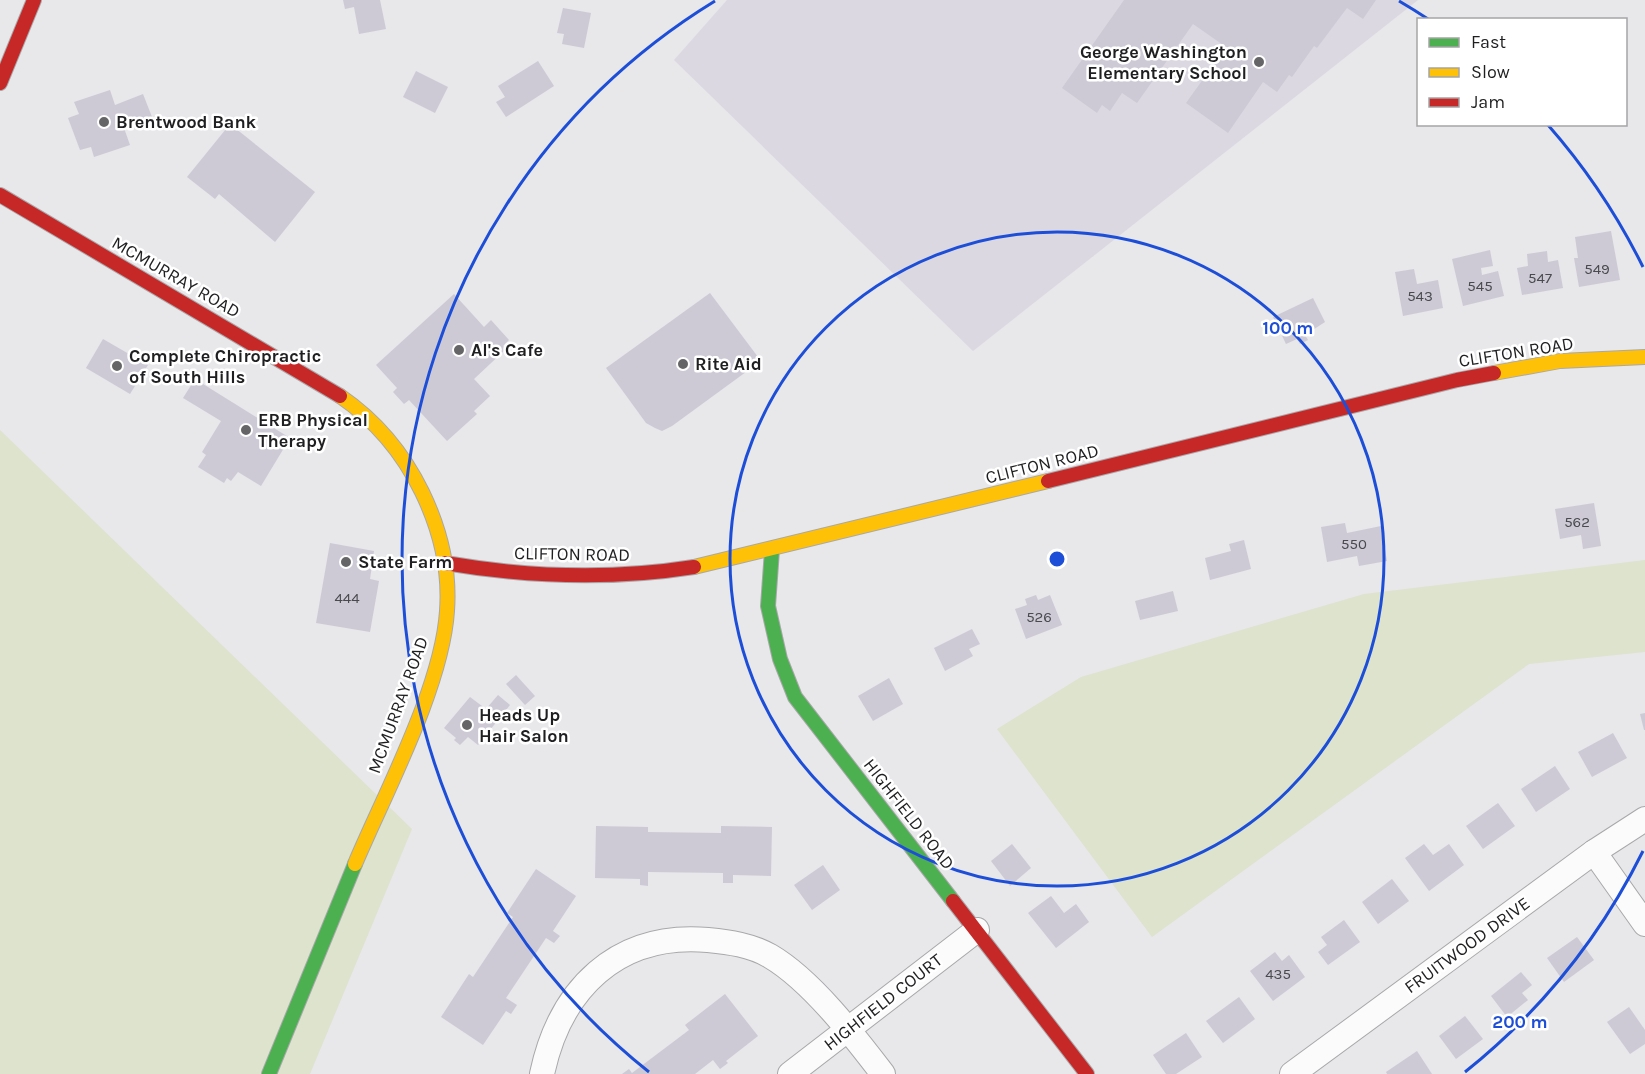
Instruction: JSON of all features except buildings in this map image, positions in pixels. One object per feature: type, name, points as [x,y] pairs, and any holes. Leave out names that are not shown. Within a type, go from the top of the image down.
[{"type":"main road","points":[[0,83],[34,0]]},
{"type":"main road","name":"MCMURRAY ROAD","points":[[0,195],[312,377],[354,405],[386,437],[416,479],[435,524],[445,563],[446,615],[426,691],[269,1074]]},
{"type":"main road","name":"CLIFTON ROAD","points":[[445,563],[500,571],[617,575],[680,570],[772,550],[1457,380],[1560,361],[1645,357]]},
{"type":"main road","name":"HIGHFIELD ROAD","points":[[772,550],[768,606],[780,659],[795,697],[1087,1074]]},
{"type":"street","name":"FRUITWOOD DRIVE","points":[[1292,1074],[1594,852],[1645,819]]},
{"type":"street","points":[[1594,852],[1645,924]]},
{"type":"street","name":"HIGHFIELD COURT","points":[[790,1074],[976,930]]},
{"type":"street","points":[[542,1074],[549,1042],[571,1001],[602,966],[643,946],[690,939],[735,943],[769,956],[798,978],[848,1029],[883,1074]]},
{"type":"shaded area","points":[[727,0],[1418,0],[973,351],[674,60]]},
{"type":"green space","points":[[0,430],[412,829],[310,1074],[0,1074]]},
{"type":"green space","points":[[1645,560],[1645,652],[1529,664],[1152,937],[997,729],[1081,677],[1364,594]]},
{"type":"traffic: fast","points":[[772,550],[768,606],[780,659],[795,697],[953,901]]},
{"type":"traffic: fast","points":[[269,1074],[355,864]]},
{"type":"traffic: slow","points":[[1494,373],[1560,361],[1645,357]]},
{"type":"traffic: slow","points":[[340,396],[353,405],[387,438],[406,464],[422,492],[439,535],[448,596],[443,641],[424,706],[355,864]]},
{"type":"traffic: slow","points":[[694,567],[1048,481]]},
{"type":"traffic: jam","points":[[0,83],[34,0]]},
{"type":"traffic: jam","points":[[0,195],[340,396]]},
{"type":"traffic: jam","points":[[1048,481],[1457,380],[1494,373]]},
{"type":"traffic: jam","points":[[445,563],[476,568],[569,575],[632,574],[694,567]]},
{"type":"traffic: jam","points":[[953,901],[1087,1074]]},
{"type":"place","name":"George Washington Elementary School","points":[[1259,62]]},
{"type":"place","name":"Brentwood Bank","points":[[104,122]]},
{"type":"place","name":"Al's Cafe","points":[[459,350]]},
{"type":"place","name":"Rite Aid","points":[[683,364]]},
{"type":"place","name":"Complete Chiropractic of South Hills","points":[[117,366]]},
{"type":"place","name":"ERB Physical Therapy","points":[[246,430]]},
{"type":"place","name":"State Farm","points":[[346,562]]},
{"type":"place","name":"Heads Up Hair Salon","points":[[467,725]]}]
